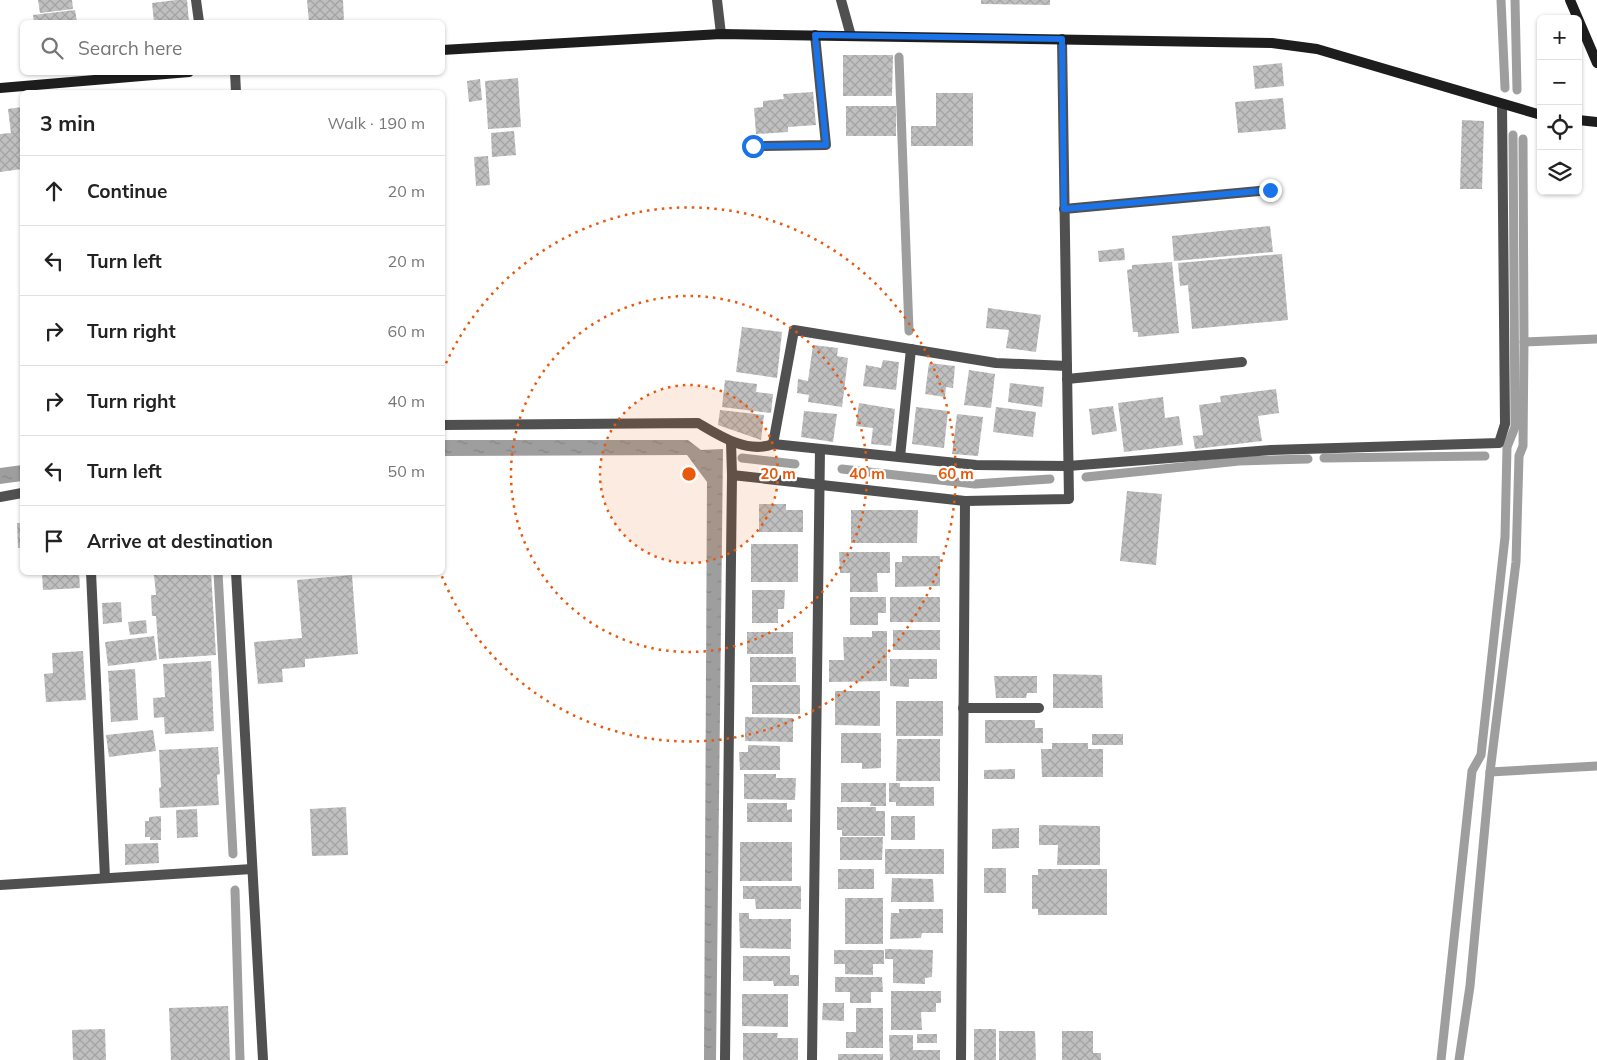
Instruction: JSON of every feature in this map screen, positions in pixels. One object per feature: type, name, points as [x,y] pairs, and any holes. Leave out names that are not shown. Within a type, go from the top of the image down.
[{"type":"street","points":[[196,0],[199,20]]},
{"type":"street","points":[[717,0],[721,34]]},
{"type":"street","points":[[841,0],[851,36]]},
{"type":"street","points":[[1570,0],[1597,63]]},
{"type":"street","points":[[445,50],[721,34],[1272,43],[1317,49],[1537,114]]},
{"type":"street","points":[[753,146],[826,145],[815,35]]},
{"type":"street","points":[[732,475],[965,500],[1069,499],[1062,39]]},
{"type":"street","points":[[0,88],[154,75]]},
{"type":"street","points":[[235,75],[236,90]]},
{"type":"street","points":[[445,425],[698,423],[731,442],[764,447],[773,444],[976,464],[1068,466],[1271,450],[1499,443],[1505,424],[1502,104]]},
{"type":"street","points":[[1582,120],[1597,122]]},
{"type":"street","points":[[1064,209],[1270,190]]},
{"type":"street","points":[[773,444],[794,330],[996,363],[1067,366]]},
{"type":"street","points":[[900,457],[911,349]]},
{"type":"street","points":[[1067,379],[1242,362]]},
{"type":"street","points":[[725,1060],[731,442]]},
{"type":"street","points":[[812,1060],[820,449]]},
{"type":"street","points":[[0,497],[20,493]]},
{"type":"street","points":[[961,1060],[965,500]]},
{"type":"street","points":[[91,575],[105,878]]},
{"type":"street","points":[[236,575],[263,1060]]},
{"type":"street","points":[[963,708],[1039,708]]},
{"type":"street","points":[[0,885],[252,869]]},
{"type":"water","points":[[445,440],[688,440],[701,450],[723,449],[716,1060],[704,1060],[707,482],[687,455],[445,456]]},
{"type":"water","points":[[20,465],[20,481],[0,484],[0,468]]},
{"type":"building","points":[[38,0],[72,0],[73,9],[40,13]]},
{"type":"building","points":[[187,0],[189,20],[154,20],[152,3]]},
{"type":"building","points":[[307,0],[343,0],[344,20],[309,20]]},
{"type":"building","points":[[981,0],[1050,0],[1050,5],[981,4]]},
{"type":"building","points":[[75,10],[77,20],[34,20],[33,15]]},
{"type":"building","points":[[843,55],[893,55],[892,96],[843,96]]},
{"type":"building","points":[[1282,63],[1284,86],[1255,89],[1253,66]]},
{"type":"building","points":[[518,78],[521,127],[488,129],[485,81]]},
{"type":"building","points":[[480,79],[482,100],[469,102],[467,81]]},
{"type":"building","points":[[813,92],[816,125],[788,127],[788,132],[756,134],[754,108],[763,107],[763,101],[784,99],[783,94]]},
{"type":"building","points":[[936,93],[973,93],[973,146],[911,146],[911,126],[936,126]]},
{"type":"building","points":[[1283,98],[1286,129],[1238,133],[1235,102]]},
{"type":"building","points":[[846,106],[896,106],[896,136],[846,136]]},
{"type":"building","points":[[20,107],[20,169],[0,172],[0,134],[11,133],[8,109]]},
{"type":"building","points":[[1462,120],[1484,121],[1482,189],[1460,189]]},
{"type":"building","points":[[514,131],[516,155],[492,157],[491,133]]},
{"type":"building","points":[[488,156],[490,185],[476,186],[474,157]]},
{"type":"building","points":[[1270,226],[1273,252],[1174,261],[1172,236]]},
{"type":"building","points":[[1124,248],[1125,260],[1099,262],[1098,251]]},
{"type":"building","points":[[1282,254],[1288,320],[1192,329],[1188,285],[1180,286],[1178,263]]},
{"type":"building","points":[[1172,262],[1179,333],[1138,337],[1138,332],[1133,332],[1127,270],[1132,269],[1132,265]]},
{"type":"building","points":[[988,308],[1041,315],[1036,352],[1006,348],[1009,330],[986,328]]},
{"type":"building","points":[[742,327],[782,332],[777,378],[736,372]]},
{"type":"building","points":[[813,345],[838,348],[837,356],[848,358],[842,407],[808,402],[809,395],[797,393],[798,379],[808,381]]},
{"type":"building","points":[[883,360],[899,362],[896,390],[863,386],[866,365],[881,368]]},
{"type":"building","points":[[929,363],[955,366],[953,388],[946,387],[945,397],[925,394]]},
{"type":"building","points":[[969,370],[995,374],[991,408],[964,405]]},
{"type":"building","points":[[725,380],[757,384],[756,392],[773,394],[771,413],[722,407]]},
{"type":"building","points":[[1010,383],[1044,387],[1042,407],[1008,402]]},
{"type":"building","points":[[1276,389],[1279,413],[1258,416],[1262,441],[1195,449],[1193,436],[1203,435],[1199,405],[1221,402],[1220,396]]},
{"type":"building","points":[[1163,397],[1165,418],[1179,416],[1183,445],[1124,452],[1118,403]]},
{"type":"building","points":[[859,403],[895,409],[891,446],[871,444],[873,428],[856,426]]},
{"type":"building","points":[[1113,406],[1117,431],[1092,435],[1089,409]]},
{"type":"building","points":[[916,407],[948,411],[944,448],[912,444]]},
{"type":"building","points":[[996,407],[1036,412],[1033,437],[993,432]]},
{"type":"building","points":[[720,410],[764,415],[761,440],[718,425]]},
{"type":"building","points":[[804,411],[837,414],[833,442],[801,437]]},
{"type":"building","points":[[957,414],[983,417],[978,456],[952,454]]},
{"type":"building","points":[[1127,491],[1162,494],[1156,565],[1120,561]]},
{"type":"building","points":[[759,504],[786,504],[786,510],[803,510],[803,532],[759,532]]},
{"type":"building","points":[[851,510],[918,510],[917,543],[851,543]]},
{"type":"building","points":[[17,523],[20,523],[20,548],[18,548]]},
{"type":"building","points":[[751,544],[798,544],[798,582],[751,582]]},
{"type":"building","points":[[839,552],[890,552],[890,573],[877,573],[878,592],[850,592],[850,573],[840,573]]},
{"type":"building","points":[[902,556],[940,556],[940,586],[895,587],[895,562],[902,562]]},
{"type":"building","points":[[42,575],[79,575],[80,588],[43,590]]},
{"type":"building","points":[[154,575],[211,575],[216,655],[159,659],[156,616],[152,616],[151,595],[156,595]]},
{"type":"building","points":[[352,575],[358,654],[305,659],[305,667],[282,669],[283,682],[258,684],[254,642],[302,638],[297,580]]},
{"type":"building","points":[[752,590],[785,590],[784,609],[778,609],[778,623],[752,623]]},
{"type":"building","points":[[850,597],[886,597],[886,613],[878,613],[878,625],[850,625]]},
{"type":"building","points":[[890,597],[940,597],[940,622],[890,622]]},
{"type":"building","points":[[121,602],[122,622],[103,624],[102,603]]},
{"type":"building","points":[[146,620],[147,633],[130,635],[128,622]]},
{"type":"building","points":[[893,630],[940,630],[940,650],[893,650]]},
{"type":"building","points":[[872,631],[887,631],[887,681],[829,682],[829,660],[844,660],[843,637],[872,637]]},
{"type":"building","points":[[747,632],[793,632],[793,654],[747,654]]},
{"type":"building","points":[[154,636],[157,660],[108,666],[105,642]]},
{"type":"building","points":[[83,651],[86,700],[46,702],[44,674],[53,673],[52,653]]},
{"type":"building","points":[[750,657],[796,657],[796,682],[750,682]]},
{"type":"building","points":[[890,659],[937,659],[937,679],[909,679],[909,687],[890,686]]},
{"type":"building","points":[[211,661],[214,731],[165,734],[164,717],[154,718],[153,698],[165,697],[163,664]]},
{"type":"building","points":[[135,669],[138,720],[111,722],[108,671]]},
{"type":"building","points":[[1053,674],[1102,675],[1103,708],[1053,708]]},
{"type":"building","points":[[994,676],[1037,676],[1037,693],[1027,693],[1026,698],[996,698]]},
{"type":"building","points":[[752,685],[800,685],[800,714],[752,714]]},
{"type":"building","points":[[835,691],[880,691],[880,726],[835,725]]},
{"type":"building","points":[[896,701],[943,701],[943,736],[896,736]]},
{"type":"building","points":[[745,717],[793,718],[793,742],[745,741]]},
{"type":"building","points":[[985,720],[1035,720],[1035,728],[1043,728],[1043,743],[985,743]]},
{"type":"building","points":[[153,730],[156,751],[109,757],[106,735]]},
{"type":"building","points":[[841,733],[881,733],[881,768],[862,769],[862,763],[841,763]]},
{"type":"building","points":[[1092,734],[1123,734],[1123,745],[1092,745]]},
{"type":"building","points":[[897,739],[940,739],[940,781],[896,781]]},
{"type":"building","points":[[1052,743],[1088,743],[1088,749],[1103,749],[1103,777],[1042,777],[1041,749],[1052,749]]},
{"type":"building","points":[[748,745],[780,746],[780,770],[740,770],[739,752],[748,752]]},
{"type":"building","points":[[218,747],[220,774],[217,775],[219,805],[160,808],[159,750]]},
{"type":"building","points":[[1015,769],[1015,779],[984,779],[984,770]]},
{"type":"building","points":[[744,774],[776,774],[776,778],[796,778],[795,800],[744,799]]},
{"type":"building","points":[[841,783],[886,783],[886,806],[870,806],[871,802],[841,802]]},
{"type":"building","points":[[889,783],[900,783],[900,787],[934,787],[934,806],[896,806],[896,802],[889,802]]},
{"type":"building","points":[[747,803],[787,803],[787,810],[792,809],[792,822],[747,822]]},
{"type":"building","points":[[346,807],[348,855],[312,856],[310,809]]},
{"type":"building","points":[[837,807],[876,807],[876,811],[885,811],[885,836],[842,836],[842,830],[837,830]]},
{"type":"building","points":[[197,809],[198,837],[177,838],[176,810]]},
{"type":"building","points":[[161,816],[161,840],[150,840],[150,837],[145,837],[145,821],[149,821],[149,817]]},
{"type":"building","points":[[891,816],[915,816],[915,840],[891,840]]},
{"type":"building","points":[[1039,825],[1100,826],[1100,865],[1057,865],[1058,845],[1039,845]]},
{"type":"building","points":[[1019,828],[1019,848],[992,849],[992,829]]},
{"type":"building","points":[[840,837],[883,837],[882,860],[840,860]]},
{"type":"building","points":[[740,842],[792,842],[792,881],[740,881]]},
{"type":"building","points":[[158,843],[159,863],[125,865],[125,844]]},
{"type":"building","points":[[885,849],[944,849],[944,874],[885,874]]},
{"type":"building","points":[[984,868],[1006,868],[1006,893],[984,893]]},
{"type":"building","points":[[838,869],[874,869],[874,889],[838,889]]},
{"type":"building","points":[[1038,869],[1107,869],[1107,915],[1038,915],[1038,909],[1032,909],[1032,875],[1038,875]]},
{"type":"building","points":[[892,878],[933,879],[934,902],[891,902]]},
{"type":"building","points":[[743,886],[801,886],[801,909],[756,909],[755,899],[743,899]]},
{"type":"building","points":[[845,898],[883,898],[883,944],[845,944]]},
{"type":"building","points":[[899,909],[943,909],[943,933],[922,933],[921,938],[890,939],[891,913],[899,913]]},
{"type":"building","points":[[739,913],[749,913],[749,919],[791,919],[791,949],[740,948]]},
{"type":"building","points":[[885,949],[933,950],[932,977],[925,978],[925,984],[893,983],[893,959],[885,959]]},
{"type":"building","points":[[834,950],[884,950],[884,964],[873,964],[873,975],[845,974],[845,964],[834,964]]},
{"type":"building","points":[[743,956],[790,956],[790,975],[799,975],[799,986],[774,986],[773,981],[743,981]]},
{"type":"building","points":[[835,977],[882,977],[883,992],[871,992],[871,1003],[850,1003],[850,992],[835,992]]},
{"type":"building","points":[[891,991],[941,991],[941,1003],[936,1003],[936,1012],[921,1012],[922,1030],[891,1030]]},
{"type":"building","points":[[742,994],[788,994],[788,1027],[742,1026]]},
{"type":"building","points":[[823,1003],[844,1003],[844,1021],[822,1020]]},
{"type":"building","points":[[228,1006],[230,1060],[171,1060],[169,1008]]},
{"type":"building","points":[[856,1008],[883,1008],[883,1048],[846,1048],[846,1032],[856,1032]]},
{"type":"building","points":[[105,1029],[106,1060],[73,1060],[72,1030]]},
{"type":"building","points":[[974,1029],[996,1029],[996,1060],[974,1060]]},
{"type":"building","points":[[999,1031],[1035,1031],[1036,1060],[999,1060]]},
{"type":"building","points":[[1062,1031],[1093,1031],[1093,1053],[1101,1053],[1101,1060],[1062,1060]]},
{"type":"building","points":[[743,1033],[778,1033],[777,1038],[798,1038],[798,1060],[743,1060]]},
{"type":"building","points":[[917,1034],[937,1034],[937,1043],[917,1043]]},
{"type":"building","points":[[889,1035],[913,1035],[913,1050],[940,1050],[940,1060],[890,1060]]},
{"type":"building","points":[[838,1054],[883,1054],[883,1060],[838,1060]]},
{"type":"waterway","points":[[1501,0],[1505,88]]},
{"type":"waterway","points":[[1515,0],[1517,90]]},
{"type":"waterway","points":[[899,57],[909,331]]},
{"type":"waterway","points":[[1441,1060],[1472,771],[1481,755],[1505,537],[1507,447],[1515,427],[1513,135]]},
{"type":"waterway","points":[[1459,1060],[1470,986],[1490,772],[1516,562],[1519,456],[1523,446],[1523,139]]},
{"type":"waterway","points":[[1524,342],[1597,339]]},
{"type":"waterway","points":[[1324,458],[1485,456]]},
{"type":"waterway","points":[[742,458],[795,464]]},
{"type":"waterway","points":[[1086,477],[1239,461],[1308,459]]},
{"type":"waterway","points":[[842,469],[975,484],[1050,479]]},
{"type":"waterway","points":[[218,575],[233,854]]},
{"type":"waterway","points":[[1490,772],[1597,766]]},
{"type":"waterway","points":[[235,890],[240,1060]]},
{"type":"route","points":[[753,146],[826,145],[815,35],[1062,39],[1064,209],[1270,190]]}]
